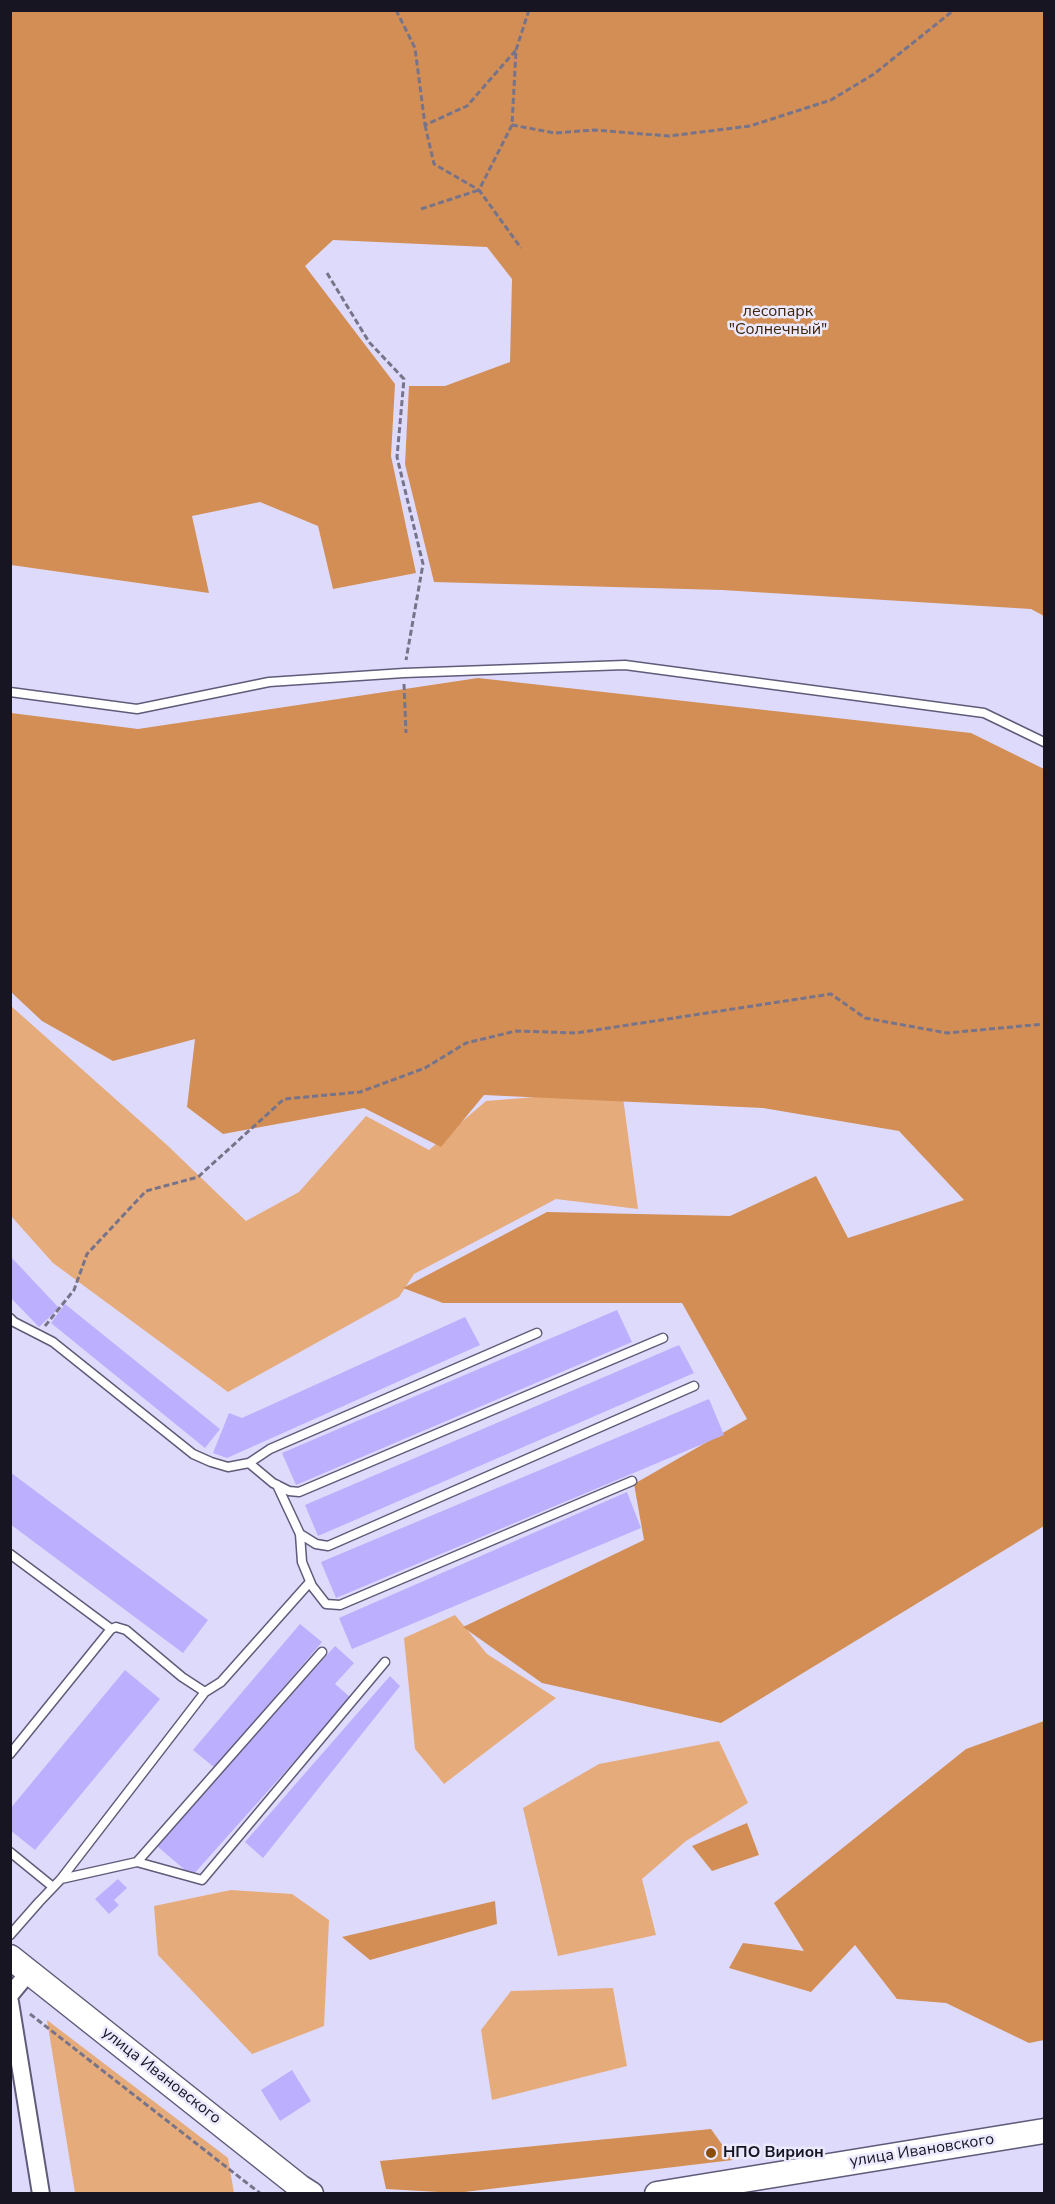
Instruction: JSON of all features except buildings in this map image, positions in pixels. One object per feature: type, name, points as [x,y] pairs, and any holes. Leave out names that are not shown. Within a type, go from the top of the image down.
[{"type":"main road","name":"улица Ивановского","points":[[10,1958],[300,2187],[311,2193]]},
{"type":"main road","name":"улица Ивановского","points":[[657,2193],[1044,2132]]},
{"type":"street","points":[[10,1995],[29,1972]]},
{"type":"street","points":[[18,2006],[41,2193]]},
{"type":"lane","points":[[10,692],[137,709],[269,682],[404,673],[625,665],[984,713],[1044,742]]},
{"type":"lane","points":[[12,1322],[53,1342],[193,1454],[228,1467],[249,1463],[270,1449],[537,1333]]},
{"type":"lane","points":[[249,1463],[277,1485],[289,1491],[299,1492],[663,1338]]},
{"type":"lane","points":[[300,1534],[316,1544],[328,1546],[694,1386]]},
{"type":"lane","points":[[277,1485],[300,1534],[302,1562],[310,1582],[327,1604],[340,1605],[632,1481]]},
{"type":"lane","points":[[10,1554],[111,1629]]},
{"type":"lane","points":[[10,1935],[61,1879],[206,1692],[221,1682],[310,1582]]},
{"type":"lane","points":[[10,1754],[111,1629],[116,1627],[126,1630],[182,1677],[206,1692]]},
{"type":"lane","points":[[137,1862],[322,1652]]},
{"type":"lane","points":[[61,1879],[137,1862],[202,1880],[385,1662]]},
{"type":"lane","points":[[10,1852],[54,1887]]},
{"type":"path","points":[[396,10],[415,48],[425,126],[434,164],[479,189],[521,249]]},
{"type":"path","points":[[420,209],[479,189],[512,125],[516,50],[529,10]]},
{"type":"path","points":[[512,125],[555,133],[594,130],[669,136],[750,126],[831,100],[874,74],[954,10]]},
{"type":"path","points":[[425,126],[467,106],[516,50]]},
{"type":"path","points":[[327,273],[369,342],[404,379],[397,457],[423,564],[404,673],[406,733]]},
{"type":"path","points":[[40,1332],[74,1290],[87,1254],[146,1191],[198,1177],[284,1099],[360,1092],[425,1068],[466,1043],[516,1032],[576,1033],[831,994],[865,1018],[947,1033],[1044,1024]]},
{"type":"path","points":[[18,2006],[261,2193]]},
{"type":"shaded area","points":[[11,1006],[167,1145],[246,1221],[299,1192],[366,1116],[429,1150],[486,1101],[622,1090],[638,1209],[556,1199],[414,1274],[399,1297],[228,1392],[53,1263],[11,1216]]},
{"type":"shaded area","points":[[455,1615],[487,1654],[556,1698],[444,1784],[415,1749],[404,1638]]},
{"type":"shaded area","points":[[719,1741],[748,1803],[686,1841],[642,1879],[656,1935],[558,1956],[523,1808],[599,1764]]},
{"type":"shaded area","points":[[231,1890],[292,1894],[329,1920],[324,2026],[252,2054],[158,1955],[154,1906]]},
{"type":"shaded area","points":[[613,1988],[627,2066],[492,2100],[481,2030],[511,1991]]},
{"type":"shaded area","points":[[47,2020],[228,2158],[234,2193],[75,2193]]},
{"type":"green space","name":"лесопарк \"Солнечный\"","points":[[11,10],[1044,11],[1044,616],[1031,609],[722,590],[434,582],[405,464],[409,386],[445,386],[510,362],[512,279],[487,247],[333,240],[305,266],[395,384],[391,456],[416,573],[333,589],[318,526],[260,502],[192,516],[209,593],[11,565]]},
{"type":"green space","points":[[478,678],[971,733],[1044,769],[1044,1526],[721,1723],[542,1683],[463,1627],[644,1540],[634,1484],[747,1419],[682,1303],[443,1303],[403,1288],[547,1212],[730,1216],[816,1176],[848,1238],[964,1200],[899,1131],[763,1108],[484,1095],[441,1147],[364,1108],[223,1134],[187,1107],[195,1039],[113,1061],[42,1021],[11,992],[11,713],[138,729]]},
{"type":"green space","points":[[1044,1721],[1044,2040],[1029,2043],[946,2003],[897,1999],[855,1945],[811,1992],[729,1968],[743,1943],[804,1951],[774,1903],[966,1749]]},
{"type":"green space","points":[[747,1823],[759,1855],[712,1871],[692,1846]]},
{"type":"green space","points":[[495,1901],[497,1924],[370,1960],[342,1937]]},
{"type":"green space","points":[[711,2129],[733,2160],[456,2193],[386,2189],[380,2161]]},
{"type":"place","name":"НПО Вирион","points":[[711,2153]]}]
